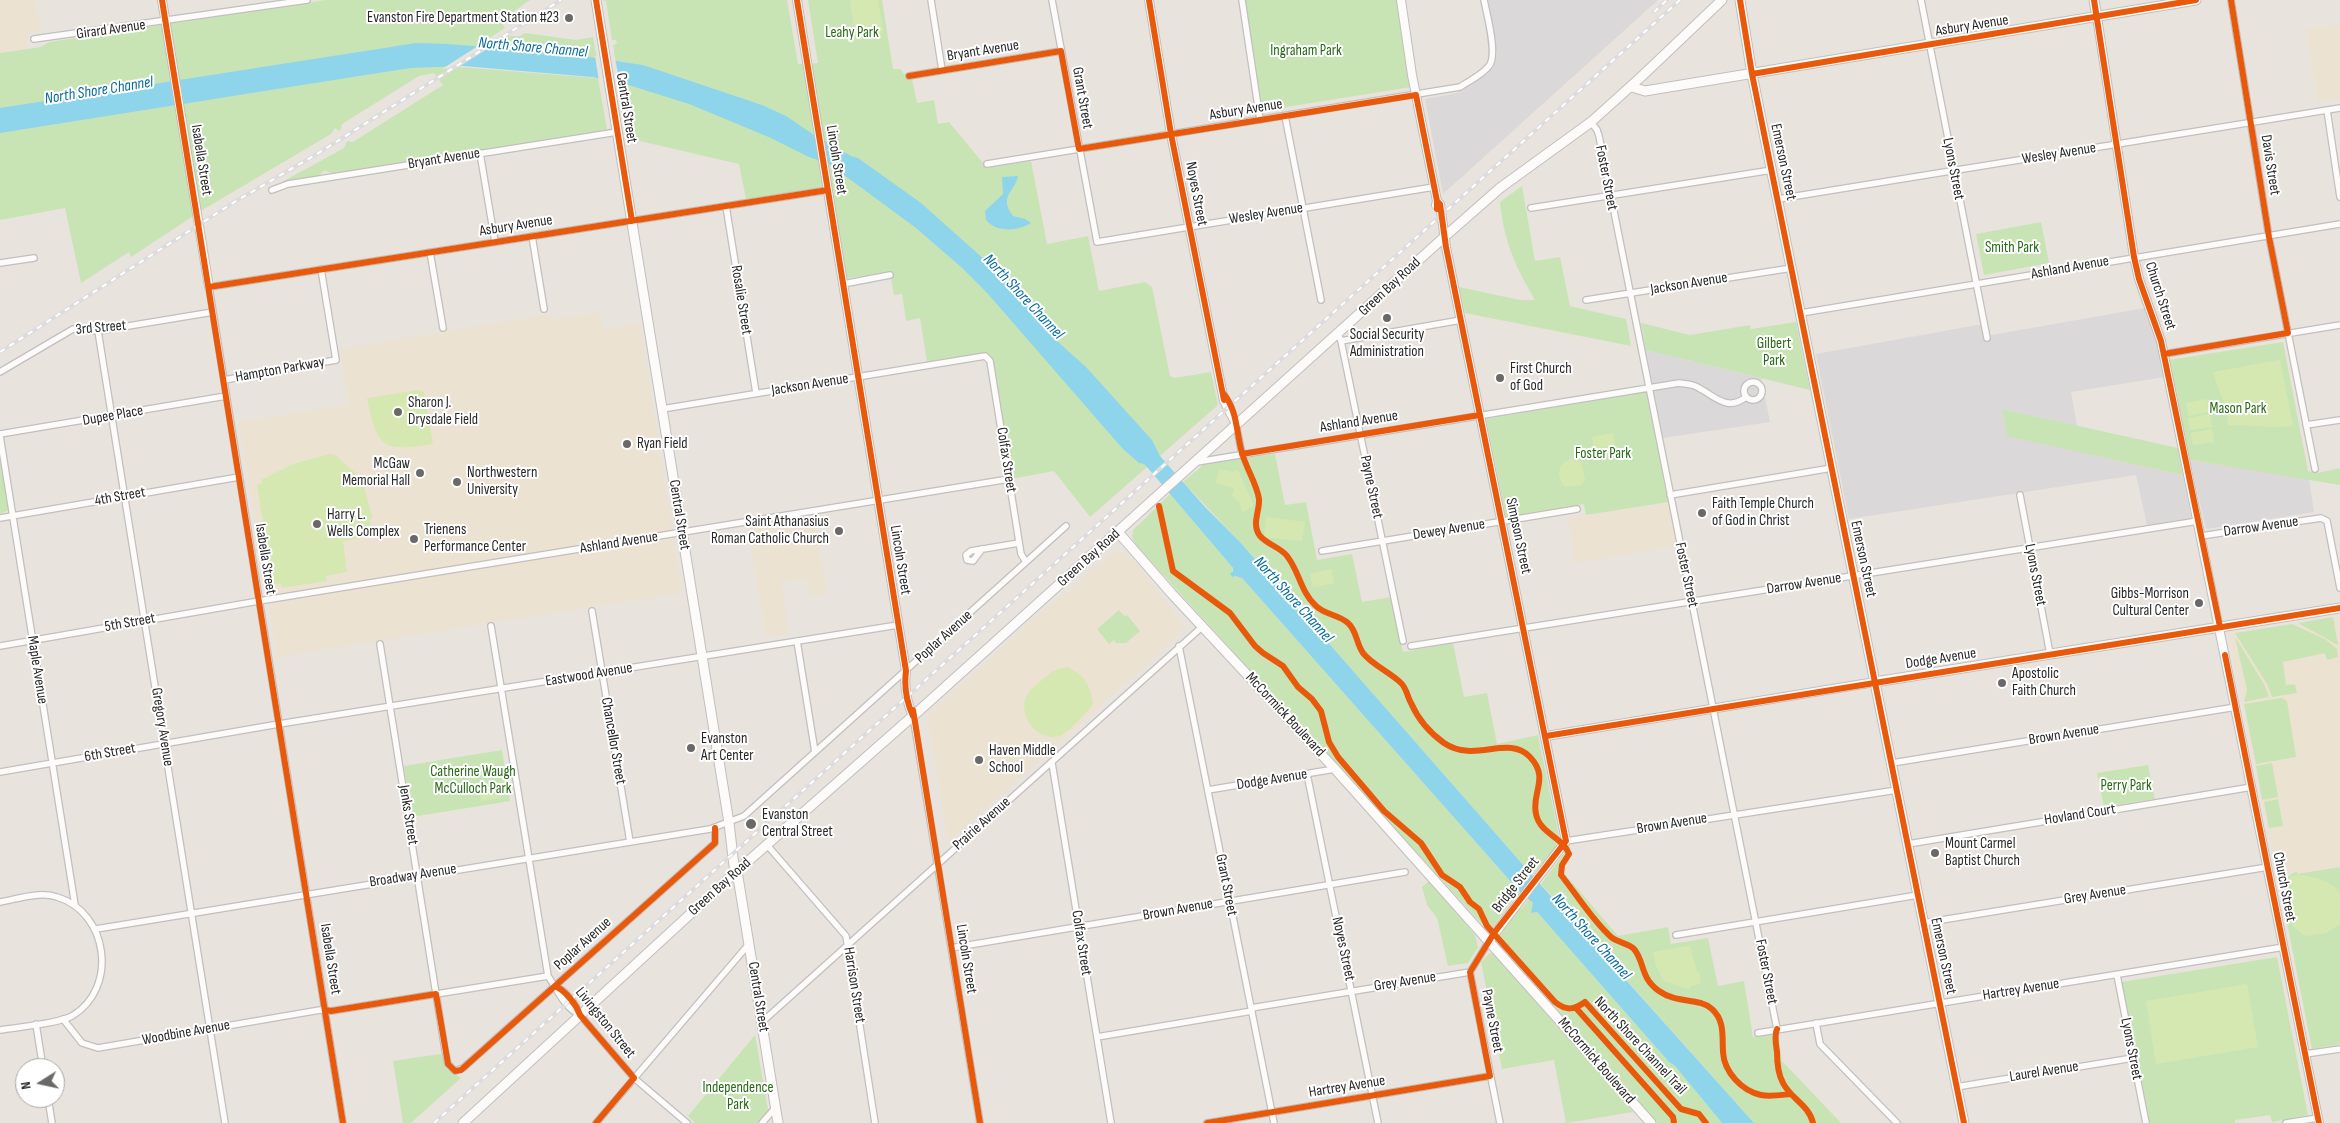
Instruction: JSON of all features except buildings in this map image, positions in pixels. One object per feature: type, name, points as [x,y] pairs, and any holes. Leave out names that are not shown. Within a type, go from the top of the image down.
[{"type":"main road","name":"Central Street","points":[[596,0],[729,823],[733,832],[738,862],[737,872],[778,1123]]},
{"type":"main road","name":"Green Bay Road","points":[[463,1123],[766,845],[913,716],[1236,424],[1340,338],[1444,237],[1500,188],[1591,122],[1632,86],[1722,0]]},
{"type":"main road","name":"Emerson Street","points":[[1740,0],[1752,74],[1964,1123]]},
{"type":"main road","name":"Church Street","points":[[2094,0],[2096,17]]},
{"type":"main road","name":"Asbury Avenue","points":[[1632,86],[1645,91],[1929,46],[2196,0]]},
{"type":"main road","name":"McCormick Boulevard","points":[[1118,532],[1489,940],[1651,1123]]},
{"type":"main road","name":"Dodge Avenue","points":[[1875,682],[2340,608]]},
{"type":"street","name":"Isabella Street","points":[[162,0],[306,893],[322,1010],[343,1123]]},
{"type":"street","name":"Girard Avenue","points":[[34,40],[307,0]]},
{"type":"street","name":"Lincoln Street","points":[[797,0],[906,671],[905,680],[909,708],[913,716],[980,1123]]},
{"type":"street","points":[[931,0],[942,70]]},
{"type":"street","name":"Grant Street","points":[[1052,0],[1097,242]]},
{"type":"street","name":"Noyes Street","points":[[1148,0],[1171,134],[1223,393],[1236,415],[1242,454]]},
{"type":"street","points":[[1242,0],[1260,120]]},
{"type":"street","name":"Simpson Street","points":[[1401,0],[1412,75],[1437,201],[1436,205],[1566,840]]},
{"type":"street","name":"Asbury Avenue","points":[[987,164],[1460,87],[1487,68],[1491,63],[1492,48],[1484,0]]},
{"type":"street","name":"Lyons Street","points":[[1921,0],[1987,338]]},
{"type":"street","name":"Davis Street","points":[[2231,0],[2269,237],[2314,469]]},
{"type":"street","name":"Church Street","points":[[2096,17],[2134,257],[2139,279],[2160,335],[2318,1120]]},
{"type":"street","name":"Bryant Avenue","points":[[909,76],[1061,50]]},
{"type":"street","name":"Wesley Avenue","points":[[1778,199],[2340,108]]},
{"type":"street","points":[[2327,110],[2340,197]]},
{"type":"street","points":[[1285,116],[1321,300]]},
{"type":"street","name":"Foster Street","points":[[1591,122],[1597,130],[1777,1029]]},
{"type":"street","name":"Bryant Avenue","points":[[272,190],[288,184],[617,132]]},
{"type":"street","points":[[480,153],[495,242]]},
{"type":"street","points":[[1531,208],[1772,170]]},
{"type":"street","name":"Wesley Avenue","points":[[1097,242],[1434,186]]},
{"type":"street","name":"Asbury Avenue","points":[[209,287],[828,190]]},
{"type":"street","name":"Rosalie Street","points":[[726,206],[756,393]]},
{"type":"street","name":"Ashland Avenue","points":[[1801,313],[2340,224]]},
{"type":"street","points":[[532,236],[544,309]]},
{"type":"street","points":[[430,252],[443,328]]},
{"type":"street","points":[[0,263],[34,258]]},
{"type":"street","name":"Jackson Avenue","points":[[1586,300],[1792,268]]},
{"type":"street","name":"Hampton Parkway","points":[[224,380],[336,360],[321,270]]},
{"type":"street","points":[[843,284],[890,275]]},
{"type":"street","name":"3rd Street","points":[[0,372],[73,329],[98,331],[213,312]]},
{"type":"street","points":[[1340,338],[1461,320]]},
{"type":"street","points":[[2164,354],[2340,325]]},
{"type":"street","name":"Gregory Avenue","points":[[98,331],[225,1123]]},
{"type":"street","name":"Payne Street","points":[[1340,338],[1403,641]]},
{"type":"street","name":"Jackson Avenue","points":[[662,409],[987,357]]},
{"type":"street","name":"Colfax Street","points":[[987,357],[990,361],[1021,554],[1026,562]]},
{"type":"street","name":"Ashland Avenue","points":[[1195,462],[1648,388],[1685,384],[1694,386],[1726,404],[1740,402],[1746,397]]},
{"type":"street","name":"Dupee Place","points":[[0,435],[226,396]]},
{"type":"street","points":[[2306,425],[2340,420]]},
{"type":"street","name":"Maple Avenue","points":[[0,435],[75,905]]},
{"type":"street","points":[[1670,495],[1832,468]]},
{"type":"street","name":"4th Street","points":[[0,518],[239,477]]},
{"type":"street","name":"Ashland Avenue","points":[[259,601],[682,534],[1009,479]]},
{"type":"street","name":"Lyons Street","points":[[2020,495],[2050,654]]},
{"type":"street","name":"Dewey Avenue","points":[[1322,551],[1577,509]]},
{"type":"street","name":"Darrow Avenue","points":[[2201,536],[2321,518],[2327,521],[2340,588]]},
{"type":"street","name":"Darrow Avenue","points":[[1411,646],[2198,521]]},
{"type":"street","name":"Poplar Avenue","points":[[729,823],[744,816],[1066,526]]},
{"type":"street","points":[[982,549],[1019,542]]},
{"type":"street","name":"5th Street","points":[[0,646],[259,601]]},
{"type":"street","name":"Chancellor Street","points":[[592,611],[630,842]]},
{"type":"street","name":"Eastwood Avenue","points":[[279,724],[602,674],[898,625]]},
{"type":"street","name":"Livingston Street","points":[[490,626],[548,976],[555,986],[557,993],[572,1011],[580,1015],[634,1078],[687,1123]]},
{"type":"street","name":"Prairie Avenue","points":[[762,1022],[938,863],[1052,764],[1203,626]]},
{"type":"street","points":[[797,641],[815,752]]},
{"type":"street","name":"Jenks Street","points":[[380,644],[448,1064],[455,1071]]},
{"type":"street","name":"Grant Street","points":[[1179,646],[1274,1123]]},
{"type":"street","name":"Dodge Avenue","points":[[1546,736],[1875,682]]},
{"type":"street","name":"Brown Avenue","points":[[1892,763],[2236,707]]},
{"type":"street","name":"6th Street","points":[[0,772],[279,724]]},
{"type":"street","name":"Colfax Street","points":[[1052,764],[1111,1123]]},
{"type":"street","name":"Dodge Avenue","points":[[1208,790],[1335,770]]},
{"type":"street","name":"Noyes Street","points":[[1307,774],[1378,1123]]},
{"type":"street","name":"Hovland Court","points":[[1908,844],[2252,787]]},
{"type":"street","name":"Brown Avenue","points":[[1566,840],[1897,790]]},
{"type":"street","name":"Broadway Avenue","points":[[96,929],[306,893],[715,828],[729,823]]},
{"type":"street","name":"Poplar Avenue","points":[[455,1071],[464,1068],[715,842],[715,828]]},
{"type":"street","name":"Bridge Street","points":[[1470,972],[1489,940],[1566,840]]},
{"type":"street","name":"Harrison Street","points":[[766,845],[846,936],[875,1123]]},
{"type":"street","name":"Grey Avenue","points":[[1923,923],[2268,867]]},
{"type":"street","name":"Brown Avenue","points":[[951,948],[1404,872]]},
{"type":"street","points":[[1676,935],[1918,895]]},
{"type":"street","points":[[0,902],[35,896],[55,896],[75,905],[96,929],[103,953],[100,977],[95,990],[71,1016],[0,1030]]},
{"type":"street","points":[[596,1123],[749,944]]},
{"type":"street","name":"Hartrey Avenue","points":[[1758,1033],[2284,947]]},
{"type":"street","name":"Payne Street","points":[[1470,972],[1500,1123]]},
{"type":"street","name":"Grey Avenue","points":[[1097,1037],[1351,991],[1470,972]]},
{"type":"street","name":"Lyons Street","points":[[2116,975],[2146,1123]]},
{"type":"street","name":"Woodbine Avenue","points":[[63,1019],[82,1043],[98,1048],[322,1010],[548,976]]},
{"type":"street","points":[[38,1023],[42,1058]]},
{"type":"street","points":[[1816,1023],[1820,1044],[1897,1123]]},
{"type":"street","points":[[2305,1054],[2340,1049]]},
{"type":"street","name":"Laurel Avenue","points":[[1956,1086],[2132,1058]]},
{"type":"street","name":"Hartrey Avenue","points":[[1207,1123],[1490,1076]]},
{"type":"street","points":[[762,1123],[776,1107]]},
{"type":"street","points":[[50,1108],[52,1123]]},
{"type":"street","points":[[2286,1123],[2318,1120]]},
{"type":"shaded area","points":[[0,0],[35,0],[41,33],[33,32],[28,34],[26,40],[27,49],[0,53]]},
{"type":"shaded area","points":[[1488,0],[1658,0],[1443,194],[1425,99],[1457,93],[1486,75],[1493,68],[1497,54]]},
{"type":"shaded area","points":[[2340,24],[2340,98],[2318,102],[2306,30]]},
{"type":"shaded area","points":[[2145,308],[2156,336],[2165,377],[2071,392],[2077,426],[2002,409],[2007,435],[2183,475],[2191,518],[2147,525],[2136,475],[1849,519],[1816,354],[1983,324],[1986,336]]},
{"type":"shaded area","name":"Northwestern University","points":[[600,312],[603,330],[640,323],[682,593],[277,657],[239,422],[349,405],[340,349],[551,314],[553,320]]},
{"type":"shaded area","points":[[1646,350],[1761,378],[1770,422],[1663,438]]},
{"type":"shaded area","points":[[2190,460],[2309,479],[2314,512],[2206,529]]},
{"type":"shaded area","points":[[1668,502],[1676,546],[1575,563],[1568,518]]},
{"type":"shaded area","points":[[815,519],[827,594],[810,597],[807,579],[781,583],[789,633],[766,637],[748,530]]},
{"type":"shaded area","points":[[1122,552],[1136,563],[1184,626],[1178,636],[948,842],[927,716],[1040,613],[1069,591],[1110,555]]},
{"type":"shaded area","points":[[2340,617],[2340,1044],[2312,1049],[2229,635]]},
{"type":"green space","points":[[326,0],[530,0],[500,21],[505,28],[447,66],[598,78],[607,130],[333,174],[325,170],[318,176],[282,182],[344,148],[347,141],[353,142],[443,85],[434,73],[419,76],[342,124],[339,131],[335,128],[331,134],[204,209],[131,257],[129,252],[81,283],[65,208],[0,220],[0,53],[41,47],[49,42]]},
{"type":"green space","name":"Leahy Park","points":[[602,0],[787,0],[798,64],[818,63],[808,0],[882,0],[893,69],[900,69],[908,79],[912,79],[917,103],[934,100],[938,124],[949,122],[987,168],[1031,161],[1047,244],[1088,236],[1099,291],[1145,282],[1152,287],[1170,376],[1175,378],[1211,372],[1218,405],[1090,517],[1054,471],[1011,479],[990,355],[984,353],[927,362],[920,318],[906,321],[902,294],[894,295],[890,272],[847,278],[831,186],[746,199],[739,164],[627,138],[613,45],[617,44],[616,40],[612,40],[606,1]]},
{"type":"green space","points":[[850,0],[878,0],[883,31],[880,34],[858,37],[855,35]]},
{"type":"green space","name":"Ingraham Park","points":[[1245,0],[1397,0],[1411,87],[1261,111]]},
{"type":"green space","points":[[525,33],[576,40],[593,37],[597,59],[562,53],[490,46],[508,34],[509,36],[520,36]]},
{"type":"green space","points":[[1522,186],[1535,261],[1560,257],[1570,306],[1626,319],[1631,346],[1465,313],[1459,287],[1520,300],[1535,300],[1521,275],[1507,241],[1500,202]]},
{"type":"green space","name":"Smith Park","points":[[2041,222],[2049,263],[1984,275],[1976,234]]},
{"type":"green space","name":"Gilbert Park","points":[[1796,322],[1810,390],[1646,350],[1641,323],[1690,335],[1750,325],[1751,329]]},
{"type":"green space","name":"Mason Park","points":[[2283,342],[2308,471],[2318,473],[2340,468],[2340,485],[2190,460],[2169,360]]},
{"type":"green space","points":[[2280,360],[2293,426],[2228,425],[2225,405],[2213,372]]},
{"type":"green space","name":"Sharon J. Drysdale Field","points":[[419,390],[424,392],[433,444],[403,447],[385,443],[379,437],[374,427],[367,398]]},
{"type":"green space","name":"Foster Park","points":[[1646,392],[1668,502],[1586,515],[1584,504],[1506,517],[1486,419]]},
{"type":"green space","points":[[2207,399],[2209,412],[2188,416],[2186,403]]},
{"type":"green space","points":[[2002,409],[2178,448],[2183,475],[2007,436]]},
{"type":"green space","points":[[2210,414],[2212,427],[2190,430],[2188,418]]},
{"type":"green space","points":[[2212,429],[2214,442],[2193,445],[2191,433]]},
{"type":"green space","points":[[1613,433],[1615,446],[1594,449],[1592,437]]},
{"type":"green space","name":"Harry L. Wells Complex","points":[[329,454],[335,455],[362,479],[372,516],[370,520],[371,529],[367,530],[368,537],[343,541],[347,572],[326,576],[327,581],[282,588],[281,583],[273,585],[257,485],[262,483],[261,480],[293,464]]},
{"type":"green space","points":[[1275,454],[1285,505],[1306,502],[1317,560],[1352,554],[1362,602],[1391,597],[1403,652],[1453,643],[1464,697],[1487,693],[1497,744],[1538,735],[1559,836],[1555,849],[1532,875],[1240,542],[1183,482],[1204,464]]},
{"type":"green space","points":[[0,457],[9,510],[0,514]]},
{"type":"green space","points":[[1572,459],[1581,462],[1585,479],[1581,485],[1565,487],[1559,475],[1561,467]]},
{"type":"green space","points":[[1219,469],[1233,472],[1238,470],[1254,506],[1243,512],[1239,502],[1231,495],[1234,492],[1233,488],[1216,483]]},
{"type":"green space","points":[[1170,494],[1233,568],[1232,577],[1242,578],[1519,891],[1492,928],[1482,924],[1135,544],[1132,537],[1133,530]]},
{"type":"green space","points":[[1266,517],[1305,522],[1302,541],[1264,537]]},
{"type":"green space","points":[[1331,569],[1334,583],[1313,587],[1310,574]]},
{"type":"green space","points":[[1119,610],[1125,617],[1127,615],[1140,631],[1126,643],[1116,643],[1114,640],[1109,644],[1097,629]]},
{"type":"green space","points":[[2333,617],[2338,645],[2298,623]]},
{"type":"green space","points":[[2292,624],[2325,639],[2337,649],[2338,657],[2327,660],[2325,653],[2283,662],[2286,685],[2295,684],[2297,693],[2272,697],[2267,684],[2235,633]]},
{"type":"green space","points":[[2235,637],[2264,684],[2269,697],[2244,702],[2247,690]]},
{"type":"green space","points":[[1068,667],[1079,674],[1086,682],[1091,692],[1093,704],[1065,733],[1056,737],[1049,737],[1036,730],[1030,724],[1024,711],[1024,704],[1026,697],[1033,688],[1051,673],[1060,668]]},
{"type":"green space","points":[[2282,698],[2287,701],[2296,757],[2256,764],[2244,704]]},
{"type":"green space","name":"Catherine Waugh McCulloch Park","points":[[502,750],[510,801],[412,817],[404,766]]},
{"type":"green space","points":[[2272,763],[2278,797],[2262,800],[2256,766]]},
{"type":"green space","name":"Perry Park","points":[[2148,765],[2155,799],[2104,807],[2097,773]]},
{"type":"green space","points":[[500,785],[501,798],[481,801],[479,788]]},
{"type":"green space","points":[[2278,799],[2283,826],[2269,828],[2264,802]]},
{"type":"green space","points":[[1570,845],[1570,853],[1564,866],[1564,873],[1618,936],[1668,927],[1671,944],[1708,938],[1718,986],[1744,981],[1753,1037],[1778,1033],[1782,1061],[1841,1123],[1754,1123],[1541,884]]},
{"type":"green space","points":[[2340,867],[2340,1044],[2312,1049],[2279,882],[2297,871],[2297,874]]},
{"type":"green space","points":[[2299,875],[2321,880],[2340,892],[2340,924],[2326,933],[2305,936],[2293,927],[2289,904],[2292,889],[2290,877]]},
{"type":"green space","points":[[1429,881],[1475,935],[1478,947],[1468,963],[1448,966],[1437,918],[1427,905],[1422,887]]},
{"type":"green space","points":[[1529,899],[1534,905],[1531,913],[1537,912],[1669,1062],[1675,1066],[1722,1123],[1658,1123],[1499,943],[1497,937],[1519,907],[1521,909]]},
{"type":"green space","points":[[1690,946],[1697,972],[1700,973],[1700,984],[1691,986],[1688,989],[1664,981],[1656,966],[1653,952]]},
{"type":"green space","points":[[1490,953],[1494,954],[1633,1112],[1566,1123],[1554,1060],[1502,1069],[1481,962]]},
{"type":"green space","points":[[2277,957],[2308,1115],[2272,1122],[2270,1115],[2235,1120],[2235,1123],[2150,1123],[2122,982]]},
{"type":"green space","points":[[2247,984],[2258,1047],[2156,1064],[2146,1001]]},
{"type":"green space","name":"Independence Park","points":[[755,1035],[768,1110],[757,1123],[695,1123],[688,1116]]},
{"type":"green space","points":[[443,1055],[446,1068],[461,1078],[411,1123],[403,1123],[393,1061]]},
{"type":"water","points":[[416,43],[562,53],[643,65],[762,105],[786,116],[814,135],[858,158],[921,203],[1004,277],[1050,329],[1058,342],[1086,367],[1152,440],[1160,456],[1205,507],[1240,542],[1532,875],[1754,1123],[1722,1123],[1675,1066],[1669,1062],[1537,912],[1531,913],[1533,903],[1519,891],[1242,578],[1232,577],[1230,573],[1233,572],[1233,568],[1147,467],[1139,463],[1122,448],[988,294],[961,267],[916,228],[829,164],[689,104],[619,82],[592,77],[463,66],[411,68],[0,133],[0,108]]},
{"type":"water","points":[[1018,176],[1007,199],[1007,204],[1013,216],[1025,219],[1031,223],[1014,229],[996,227],[986,220],[985,211],[1003,194],[1002,177]]},
{"type":"pier","points":[[481,44],[492,45],[457,68],[442,69]]},
{"type":"pier","points":[[595,56],[615,58],[620,84],[599,81]]},
{"type":"railway","points":[[0,352],[236,201],[317,154],[561,0]]},
{"type":"railway","points":[[1654,12],[1667,0]]},
{"type":"railway","points":[[434,1123],[1680,0]]},
{"type":"cycle path","points":[[162,0],[343,1123]]},
{"type":"cycle path","points":[[596,0],[632,221]]},
{"type":"cycle path","points":[[797,0],[906,671],[906,694],[913,716]]},
{"type":"cycle path","points":[[1149,0],[1171,134],[1224,400]]},
{"type":"cycle path","points":[[1740,0],[1752,74],[1964,1123]]},
{"type":"cycle path","points":[[2094,0],[2134,257],[2139,279],[2161,341],[2220,627]]},
{"type":"cycle path","points":[[1752,74],[2196,0]]},
{"type":"cycle path","points":[[2164,354],[2288,333],[2269,237],[2231,0]]},
{"type":"cycle path","points":[[909,76],[1061,51],[1079,149],[1416,95],[1437,209]]},
{"type":"cycle path","points":[[209,287],[828,190]]},
{"type":"cycle path","points":[[1207,1123],[1490,1076],[1470,972],[1494,933],[1566,841],[1446,247],[1440,204],[1437,201]]},
{"type":"cycle path","points":[[1223,393],[1234,414],[1242,453],[1258,493],[1257,531],[1263,539],[1287,556],[1310,600],[1323,611],[1340,618],[1351,626],[1363,653],[1401,683],[1421,720],[1444,743],[1456,749],[1467,751],[1512,748],[1530,757],[1539,772],[1539,786],[1535,806],[1538,821],[1566,848],[1569,854],[1562,865],[1561,875],[1591,915],[1611,937],[1634,949],[1649,981],[1659,991],[1673,998],[1700,1003],[1712,1009],[1721,1024],[1724,1059],[1735,1080],[1747,1089],[1761,1095],[1791,1094]]},
{"type":"cycle path","points":[[1242,454],[1480,415]]},
{"type":"cycle path","name":"North Shore Channel Trail","points":[[1159,506],[1173,571],[1230,613],[1255,646],[1283,666],[1298,687],[1312,699],[1321,711],[1329,742],[1338,757],[1384,811],[1421,843],[1442,875],[1460,887],[1470,902],[1479,909],[1487,926],[1555,1002],[1566,1008],[1577,1007],[1585,1002],[1681,1109],[1699,1114],[1706,1123]]},
{"type":"cycle path","points":[[1546,736],[2340,608]]},
{"type":"cycle path","points":[[2225,655],[2319,1123]]},
{"type":"cycle path","points":[[913,710],[980,1123]]},
{"type":"cycle path","points":[[325,1010],[331,1011],[436,994],[448,1064],[455,1071],[461,1070],[715,843],[715,828]]},
{"type":"cycle path","points":[[555,986],[570,998],[580,1015],[634,1078],[596,1123]]},
{"type":"cycle path","points":[[1576,1008],[1673,1117],[1674,1123]]},
{"type":"cycle path","points":[[1777,1029],[1778,1068],[1781,1079],[1786,1089],[1808,1111],[1813,1123]]},
{"type":"place","name":"Evanston Fire Department Station #23","points":[[569,18]]},
{"type":"place","name":"Social Security Administration","points":[[1387,318]]},
{"type":"place","name":"First Church of God","points":[[1500,378]]},
{"type":"place","name":"Sharon J. Drysdale Field","points":[[398,412]]},
{"type":"place","name":"Ryan Field","points":[[627,444]]},
{"type":"place","name":"McGaw Memorial Hall","points":[[420,473]]},
{"type":"place","name":"Northwestern University","points":[[457,482]]},
{"type":"place","name":"Faith Temple Church of God in Christ","points":[[1702,513]]},
{"type":"place","name":"Harry L. Wells Complex","points":[[317,524]]},
{"type":"place","name":"Saint Athanasius Roman Catholic Church","points":[[839,531]]},
{"type":"place","name":"Trienens Performance Center","points":[[414,539]]},
{"type":"place","name":"Gibbs-Morrison Cultural Center","points":[[2199,603]]},
{"type":"place","name":"Apostolic Faith Church","points":[[2002,683]]},
{"type":"place","name":"Evanston Art Center","points":[[691,748]]},
{"type":"place","name":"Haven Middle School","points":[[979,760]]},
{"type":"place","name":"Evanston Central Street","points":[[751,824]]},
{"type":"place","name":"Mount Carmel Baptist Church","points":[[1935,853]]},
{"type":"water label","name":"North Shore Channel","points":[[533,48]]},
{"type":"water label","name":"North Shore Channel","points":[[99,91]]},
{"type":"water label","name":"North Shore Channel","points":[[1023,297]]},
{"type":"water label","name":"North Shore Channel","points":[[1293,600]]},
{"type":"water label","name":"North Shore Channel","points":[[1591,937]]}]
